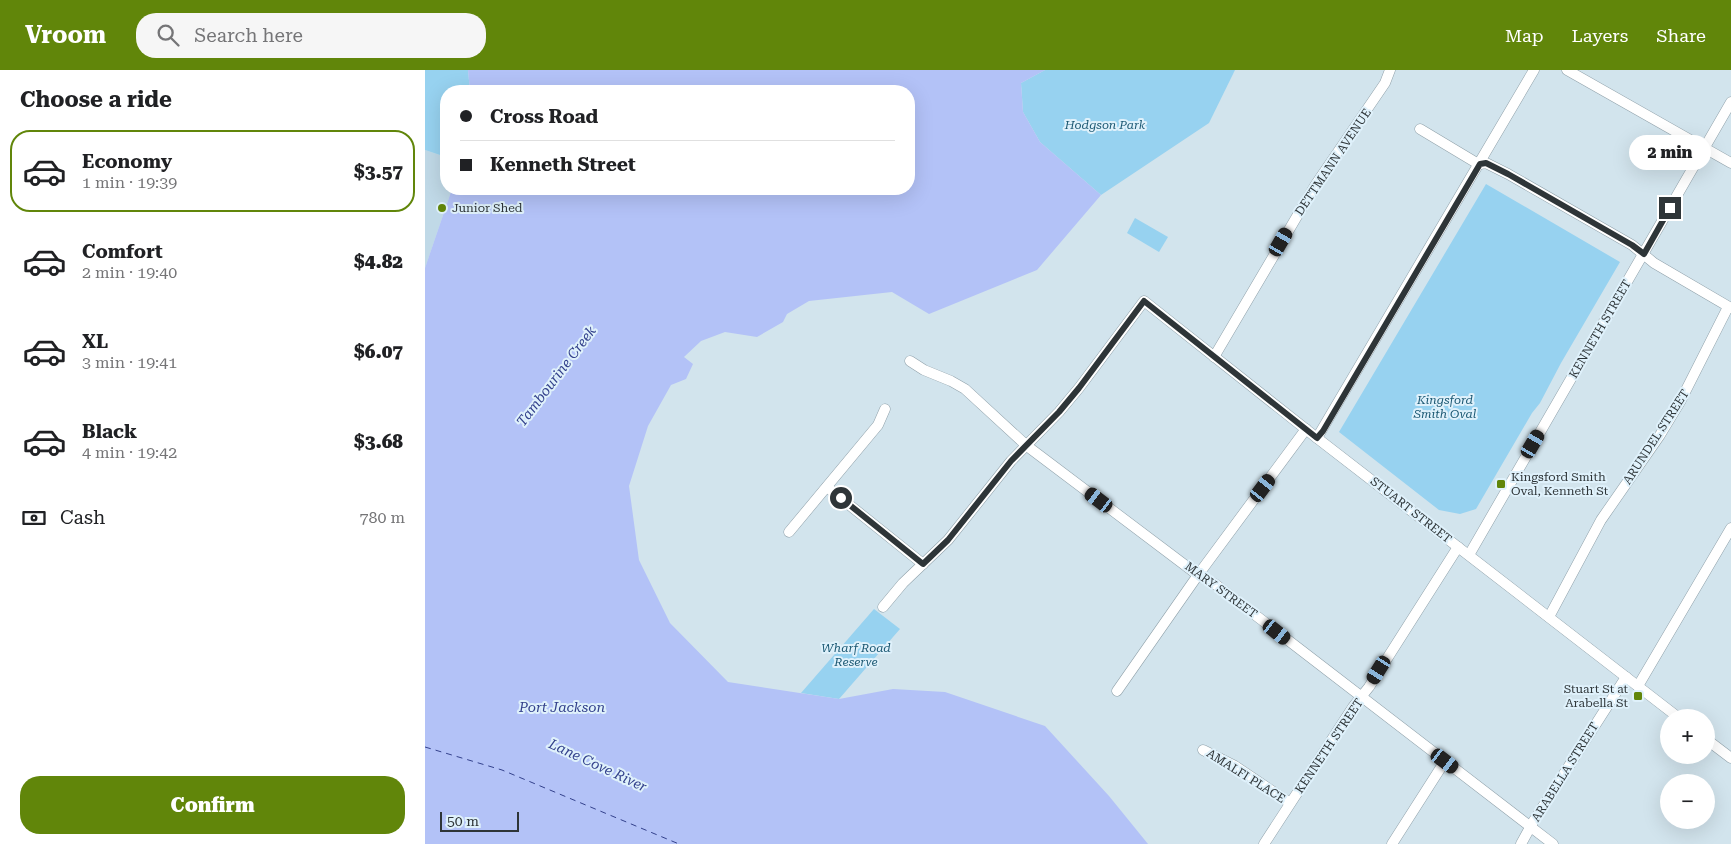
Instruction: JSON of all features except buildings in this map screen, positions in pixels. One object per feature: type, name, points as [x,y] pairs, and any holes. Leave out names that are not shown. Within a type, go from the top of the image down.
[{"type":"street","name":"DETTMANN AVENUE","points":[[1214,357],[1316,184],[1385,84],[1390,70]]},
{"type":"street","points":[[1317,438],[1323,431],[1534,70]]},
{"type":"street","points":[[1567,70],[1731,163]]},
{"type":"street","name":"KENNETH STREET","points":[[1469,555],[1731,102]]},
{"type":"street","points":[[1420,129],[1480,164],[1486,163],[1508,174],[1632,245],[1654,263],[1729,308]]},
{"type":"street","name":"STUART STREET","points":[[1027,446],[1079,388],[1144,301],[1317,438],[1667,709]]},
{"type":"street","name":"ARUNDEL STREET","points":[[1549,617],[1601,520],[1681,402],[1729,308]]},
{"type":"street","name":"MARY STREET","points":[[910,361],[924,370],[965,389],[1027,446],[1198,575],[1215,584],[1553,844]]},
{"type":"street","points":[[789,532],[878,425],[885,409]]},
{"type":"street","points":[[1117,690],[1198,575],[1307,429]]},
{"type":"street","points":[[883,607],[903,583],[948,540],[1011,461],[1027,446]]},
{"type":"street","points":[[827,487],[923,564]]},
{"type":"street","points":[[1638,686],[1731,528]]},
{"type":"street","name":"KENNETH STREET","points":[[1264,844],[1458,546]]},
{"type":"street","name":"ARABELLA STREET","points":[[1521,844],[1626,676]]},
{"type":"street","points":[[1715,746],[1731,758]]},
{"type":"street","name":"AMALFI PLACE","points":[[1203,750],[1235,766],[1290,803]]},
{"type":"street","points":[[1392,844],[1445,761]]},
{"type":"shaded area","points":[[425,150],[440,155],[440,195],[450,195],[425,268]]},
{"type":"green space","points":[[425,70],[468,70],[469,85],[440,85],[440,155],[425,150]]},
{"type":"green space","name":"Hodgson Park","points":[[1045,70],[1235,70],[1209,123],[1101,195],[1040,142],[1023,112],[1021,83]]},
{"type":"green space","name":"Kingsford Smith Oval","points":[[1486,184],[1620,262],[1540,403],[1532,413],[1476,509],[1460,514],[1439,510],[1339,432]]},
{"type":"green space","points":[[1135,218],[1168,237],[1159,252],[1127,233]]},
{"type":"green space","name":"Wharf Road Reserve","points":[[874,609],[900,629],[839,699],[801,693]]},
{"type":"water","name":"Port Jackson","points":[[468,70],[1045,70],[1021,83],[1023,112],[1040,142],[1101,195],[1037,270],[929,314],[892,292],[809,301],[787,314],[783,322],[757,337],[725,332],[701,341],[684,357],[693,364],[686,379],[671,385],[648,426],[629,486],[639,560],[670,623],[728,682],[839,699],[893,689],[945,692],[1045,726],[1109,796],[1148,844],[425,844],[425,268],[450,195],[915,195],[915,85],[469,85]]},
{"type":"ferry route","points":[[425,747],[502,770],[679,844]]},
{"type":"place","name":"Junior Shed","points":[[442,208]]},
{"type":"place","name":"Kingsford Smith Oval, Kenneth St","points":[[1501,484]]},
{"type":"place","name":"Stuart St at Arabella St","points":[[1638,696]]},
{"type":"route","points":[[841,498],[923,564],[948,540],[1011,461],[1059,412],[1144,301],[1317,438],[1323,431],[1480,164],[1486,163],[1508,174],[1632,245],[1644,254],[1670,208]]},
{"type":"water label","name":"Tambourine Creek","points":[[556,376]]},
{"type":"water label","name":"Lane Cove River","points":[[598,765]]}]
